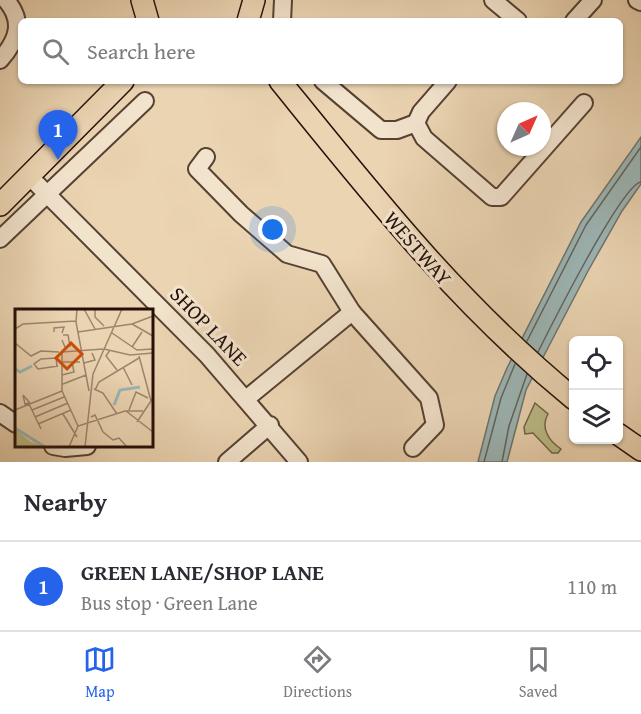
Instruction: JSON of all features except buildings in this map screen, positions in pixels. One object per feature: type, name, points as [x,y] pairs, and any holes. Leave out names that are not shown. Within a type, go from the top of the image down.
[{"type":"main road","points":[[0,206],[120,84]]},
{"type":"main road","name":"WESTWAY","points":[[282,84],[417,250],[495,331],[569,396]]},
{"type":"main road","points":[[623,437],[641,450]]},
{"type":"street","points":[[0,60],[17,36],[18,23],[14,9],[6,0]]},
{"type":"street","points":[[282,18],[283,0]]},
{"type":"street","points":[[492,0],[509,18]]},
{"type":"street","points":[[577,18],[593,0]]},
{"type":"street","points":[[637,0],[641,2]]},
{"type":"street","points":[[326,84],[381,130],[397,130],[416,123],[421,112],[445,84]]},
{"type":"street","points":[[0,239],[145,100]]},
{"type":"street","points":[[416,123],[424,138],[492,198],[501,197],[584,103]]},
{"type":"street","points":[[206,158],[197,169],[241,214],[286,254],[322,264],[352,312],[429,398],[435,425],[413,448]]},
{"type":"street","name":"SHOP LANE","points":[[29,176],[207,355],[270,425],[299,462]]},
{"type":"street","points":[[246,399],[352,312]]},
{"type":"street","points":[[0,413],[15,423]]},
{"type":"street","points":[[227,462],[270,425]]},
{"type":"street","points":[[60,452],[82,447]]},
{"type":"green space","points":[[535,403],[548,414],[545,429],[553,442],[561,449],[558,453],[552,453],[533,433],[525,434],[524,427]]},
{"type":"water","points":[[641,137],[641,184],[622,211],[588,271],[526,390],[507,462],[478,462],[495,396],[507,368],[581,222]]},
{"type":"place","name":"GREEN LANE/SHOP LANE","points":[[58,160]]}]
